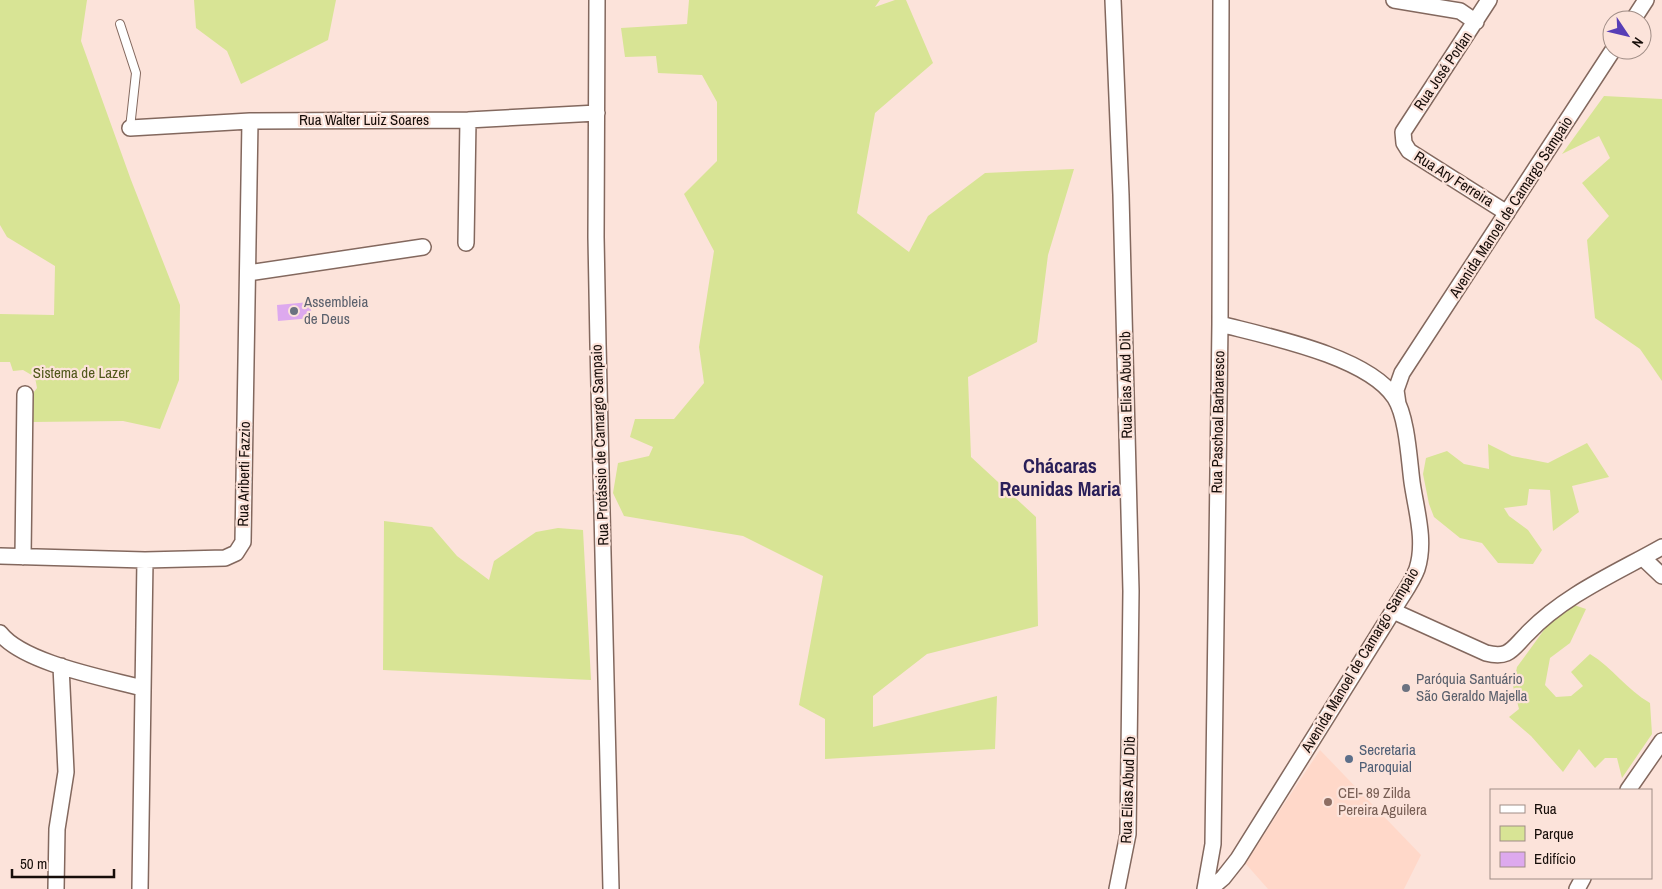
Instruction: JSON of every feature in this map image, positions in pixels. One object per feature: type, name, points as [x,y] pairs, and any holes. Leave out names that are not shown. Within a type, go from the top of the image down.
[{"type":"street","name":"Rua Protássio de Camargo Sampaio","points":[[597,0],[598,344],[611,889]]},
{"type":"street","name":"Rua Elias Abud Dib","points":[[1113,0],[1121,195],[1131,591],[1128,834],[1117,889]]},
{"type":"street","name":"Rua Paschoal Barbaresco","points":[[1205,889],[1213,844],[1220,324],[1221,0]]},
{"type":"street","points":[[1394,0],[1460,11],[1476,22]]},
{"type":"street","name":"Rua José Porlan","points":[[1404,143],[1403,132],[1489,0]]},
{"type":"street","name":"Avenida Manoel de Camargo Sampaio","points":[[1210,889],[1223,878],[1238,859],[1416,571],[1420,554],[1420,534],[1404,424],[1398,404],[1398,385],[1408,363],[1606,60]]},
{"type":"street","name":"Rua Walter Luiz Soares","points":[[130,128],[250,121],[468,120],[597,113]]},
{"type":"street","points":[[466,243],[468,120]]},
{"type":"street","name":"Rua Ariberti Fazzio","points":[[0,556],[145,560],[225,558],[236,553],[243,542],[250,121]]},
{"type":"street","name":"Rua Ary Ferreira","points":[[1404,143],[1409,151],[1507,213]]},
{"type":"street","points":[[248,273],[423,247]]},
{"type":"street","points":[[1220,324],[1342,359],[1356,366],[1384,386]]},
{"type":"street","name":"Avenida Manoel de Camargo Sampaio","points":[[1398,404],[1384,386],[1408,363]]},
{"type":"street","points":[[23,557],[25,394]]},
{"type":"street","points":[[1392,611],[1486,653],[1499,656],[1509,652],[1560,603],[1662,547]]},
{"type":"street","points":[[1643,558],[1662,576]]},
{"type":"street","points":[[140,889],[145,560]]},
{"type":"street","points":[[0,633],[6,641],[29,654],[61,666],[142,688]]},
{"type":"street","points":[[56,889],[57,829],[66,772],[61,666]]},
{"type":"street","points":[[1629,789],[1662,741]]},
{"type":"street","points":[[1213,844],[1223,856],[1238,859]]},
{"type":"lane","points":[[120,24],[136,73],[130,128]]},
{"type":"shaded area","name":"CEI- 89 Zilda Pereira Aguilera","points":[[1320,750],[1421,855],[1404,889],[1268,889],[1245,863]]},
{"type":"green space","name":"Sistema de Lazer","points":[[0,0],[87,0],[81,41],[131,180],[180,305],[179,380],[160,429],[123,421],[32,422],[31,396],[37,388],[35,377],[23,370],[13,371],[10,362],[0,362],[0,314],[54,315],[55,266],[7,237],[0,225]]},
{"type":"green space","points":[[194,0],[336,0],[328,40],[241,84],[227,51],[196,28]]},
{"type":"green space","points":[[689,0],[880,0],[875,7],[895,0],[906,0],[933,63],[875,113],[857,213],[909,252],[928,216],[985,173],[1074,169],[1048,255],[1037,342],[968,377],[971,457],[1036,517],[1038,626],[927,654],[873,696],[873,727],[997,696],[995,749],[825,759],[825,719],[799,705],[823,576],[743,536],[624,516],[613,493],[618,463],[649,456],[653,447],[630,437],[635,419],[674,419],[704,383],[699,347],[714,251],[684,194],[717,161],[717,102],[702,75],[658,73],[656,56],[625,57],[621,28],[687,24]]},
{"type":"green space","points":[[1604,96],[1662,99],[1662,381],[1640,349],[1595,318],[1587,240],[1609,216],[1582,183],[1610,158],[1599,136],[1562,154]]},
{"type":"green space","points":[[1587,443],[1609,477],[1572,486],[1579,512],[1553,531],[1550,490],[1529,489],[1527,505],[1504,508],[1509,516],[1528,530],[1542,550],[1533,564],[1498,563],[1482,543],[1460,538],[1434,517],[1429,504],[1423,474],[1426,458],[1447,451],[1464,464],[1489,469],[1488,444],[1512,456],[1548,463]]},
{"type":"green space","points":[[384,521],[432,527],[457,556],[489,580],[494,561],[536,532],[558,528],[583,530],[591,680],[383,670]]},
{"type":"green space","points":[[1574,605],[1586,609],[1570,643],[1550,658],[1545,685],[1556,697],[1571,696],[1583,686],[1571,672],[1590,654],[1634,692],[1650,703],[1652,734],[1622,778],[1617,758],[1605,758],[1595,768],[1579,749],[1563,772],[1531,736],[1509,717],[1519,709],[1513,686],[1517,667],[1549,623]]},
{"type":"building","name":"Assembleia de Deus","points":[[310,302],[312,318],[278,321],[277,305]]},
{"type":"place","name":"Assembleia de Deus","points":[[294,311]]},
{"type":"place","name":"Paróquia Santuário São Geraldo Majella","points":[[1406,688]]},
{"type":"place","name":"Secretaria Paroquial","points":[[1349,759]]},
{"type":"place","name":"CEI- 89 Zilda Pereira Aguilera","points":[[1328,802]]},
{"type":"district","name":"Chácaras Reunidas Maria","points":[[1060,478]]}]
